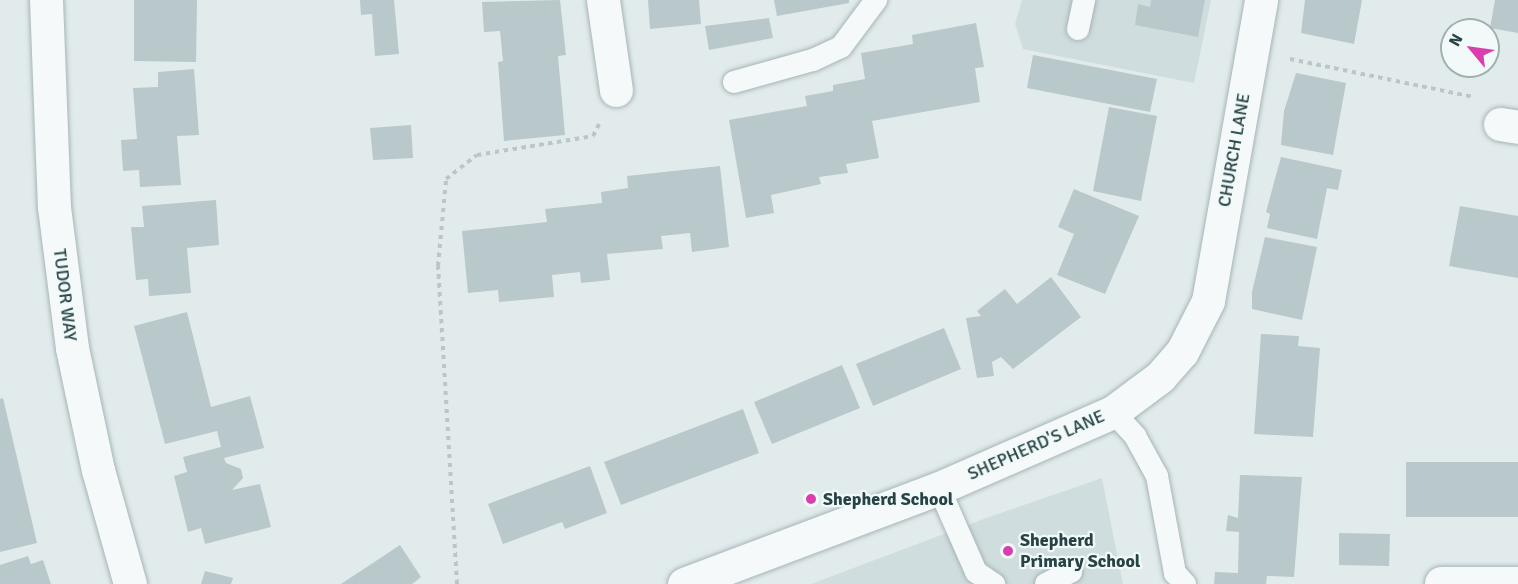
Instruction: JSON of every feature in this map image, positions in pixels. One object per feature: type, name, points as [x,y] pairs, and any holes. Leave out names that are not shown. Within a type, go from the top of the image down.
[{"type":"street","name":"TUDOR WAY","points":[[46,0],[46,73],[54,207],[72,348],[98,470],[130,584]]},
{"type":"street","points":[[603,0],[616,90]]},
{"type":"street","name":"CHURCH LANE","points":[[1208,301],[1261,0]]},
{"type":"street","name":"SHEPHERD'S LANE","points":[[684,584],[939,488],[1113,412],[1160,377],[1182,352],[1208,301]]},
{"type":"street","points":[[1441,583],[1518,583]]},
{"type":"lane","points":[[734,82],[813,60],[840,47],[876,0]]},
{"type":"lane","points":[[1078,29],[1084,0]]},
{"type":"lane","points":[[1113,412],[1135,436],[1157,476],[1175,573],[1185,584]]},
{"type":"lane","points":[[939,488],[978,580]]},
{"type":"lane","points":[[1046,584],[1071,572]]},
{"type":"path","points":[[1251,51],[1475,97],[1509,125]]},
{"type":"path","points":[[457,584],[438,266],[446,179],[477,155],[593,136],[616,90]]},
{"type":"shaded area","points":[[1022,0],[1211,0],[1194,83],[1023,49],[1015,24]]},
{"type":"shaded area","name":"Shepherd Primary School","points":[[1102,478],[1123,584],[811,584],[989,517]]},
{"type":"building","points":[[134,0],[197,0],[196,62],[134,61]]},
{"type":"building","points":[[360,0],[394,0],[399,54],[375,56],[372,14],[361,15]]},
{"type":"building","points":[[560,0],[566,55],[558,56],[565,135],[504,141],[498,62],[503,61],[500,31],[484,32],[482,2]]},
{"type":"building","points":[[648,0],[699,0],[701,24],[650,29]]},
{"type":"building","points":[[774,0],[849,0],[849,3],[777,16]]},
{"type":"building","points":[[1151,0],[1205,0],[1198,37],[1135,25],[1138,4],[1150,7]]},
{"type":"building","points":[[1305,0],[1362,0],[1354,44],[1301,33]]},
{"type":"building","points":[[1495,0],[1518,0],[1518,33],[1500,30],[1500,18],[1492,18]]},
{"type":"building","points":[[769,18],[773,38],[709,50],[705,26]]},
{"type":"building","points":[[976,23],[984,67],[975,68],[980,102],[872,121],[879,158],[846,164],[848,173],[819,177],[821,184],[771,195],[774,213],[746,218],[729,120],[807,106],[805,96],[833,91],[833,85],[865,79],[861,53],[913,44],[912,35]]},
{"type":"building","points":[[1033,55],[1157,79],[1150,112],[1027,88]]},
{"type":"building","points":[[194,69],[199,135],[177,136],[181,185],[140,187],[139,170],[123,171],[121,140],[137,139],[133,88],[158,87],[158,72]]},
{"type":"building","points":[[1296,73],[1346,83],[1333,155],[1281,145],[1284,111]]},
{"type":"building","points":[[1109,107],[1157,116],[1141,201],[1093,191]]},
{"type":"building","points":[[411,125],[413,158],[373,160],[370,128]]},
{"type":"building","points":[[1281,157],[1342,170],[1338,190],[1327,188],[1317,239],[1267,228],[1270,214],[1266,212]]},
{"type":"building","points":[[720,166],[729,247],[692,252],[690,233],[661,236],[663,249],[607,254],[610,280],[581,283],[580,272],[552,275],[554,297],[499,302],[498,290],[468,293],[462,231],[547,222],[545,209],[602,203],[601,192],[628,188],[627,176]]},
{"type":"building","points":[[1074,189],[1139,216],[1105,294],[1057,275],[1074,234],[1058,227]]},
{"type":"building","points":[[216,200],[219,245],[187,248],[191,293],[149,296],[148,279],[136,280],[131,227],[144,227],[142,206]]},
{"type":"building","points":[[1460,206],[1518,216],[1518,278],[1449,266]]},
{"type":"building","points":[[1265,237],[1317,247],[1302,320],[1252,309],[1252,292]]},
{"type":"building","points":[[1051,277],[1081,317],[1013,369],[1001,357],[992,362],[994,376],[977,378],[966,318],[981,316],[977,311],[1005,289],[1017,304]]},
{"type":"building","points":[[187,312],[211,407],[250,396],[264,448],[224,458],[226,463],[241,469],[243,478],[232,490],[260,484],[271,527],[205,544],[201,528],[188,532],[174,476],[187,472],[183,457],[221,447],[217,431],[165,444],[134,326]]},
{"type":"building","points":[[944,328],[961,369],[873,406],[856,364]]},
{"type":"building","points":[[1261,334],[1299,336],[1298,346],[1320,348],[1313,437],[1254,434]]},
{"type":"building","points":[[842,365],[860,408],[772,444],[754,402]]},
{"type":"building","points":[[3,398],[37,543],[0,552],[0,399]]},
{"type":"building","points":[[743,409],[759,453],[621,505],[604,462]]},
{"type":"building","points":[[1406,462],[1518,462],[1518,517],[1406,517]]},
{"type":"building","points":[[590,466],[607,513],[565,529],[562,522],[503,544],[488,504]]},
{"type":"building","points":[[1240,475],[1302,477],[1294,577],[1267,576],[1266,584],[1214,584],[1215,572],[1238,573],[1239,532],[1226,531],[1228,515],[1238,518]]},
{"type":"building","points":[[1339,533],[1390,534],[1389,566],[1339,565]]},
{"type":"building","points":[[400,545],[421,577],[412,584],[341,584]]},
{"type":"building","points":[[28,556],[31,564],[43,560],[51,584],[0,584],[0,565]]},
{"type":"building","points":[[205,571],[233,578],[231,584],[201,584]]},
{"type":"place","name":"Shepherd School","points":[[811,499]]},
{"type":"place","name":"Shepherd Primary School","points":[[1008,551]]}]
